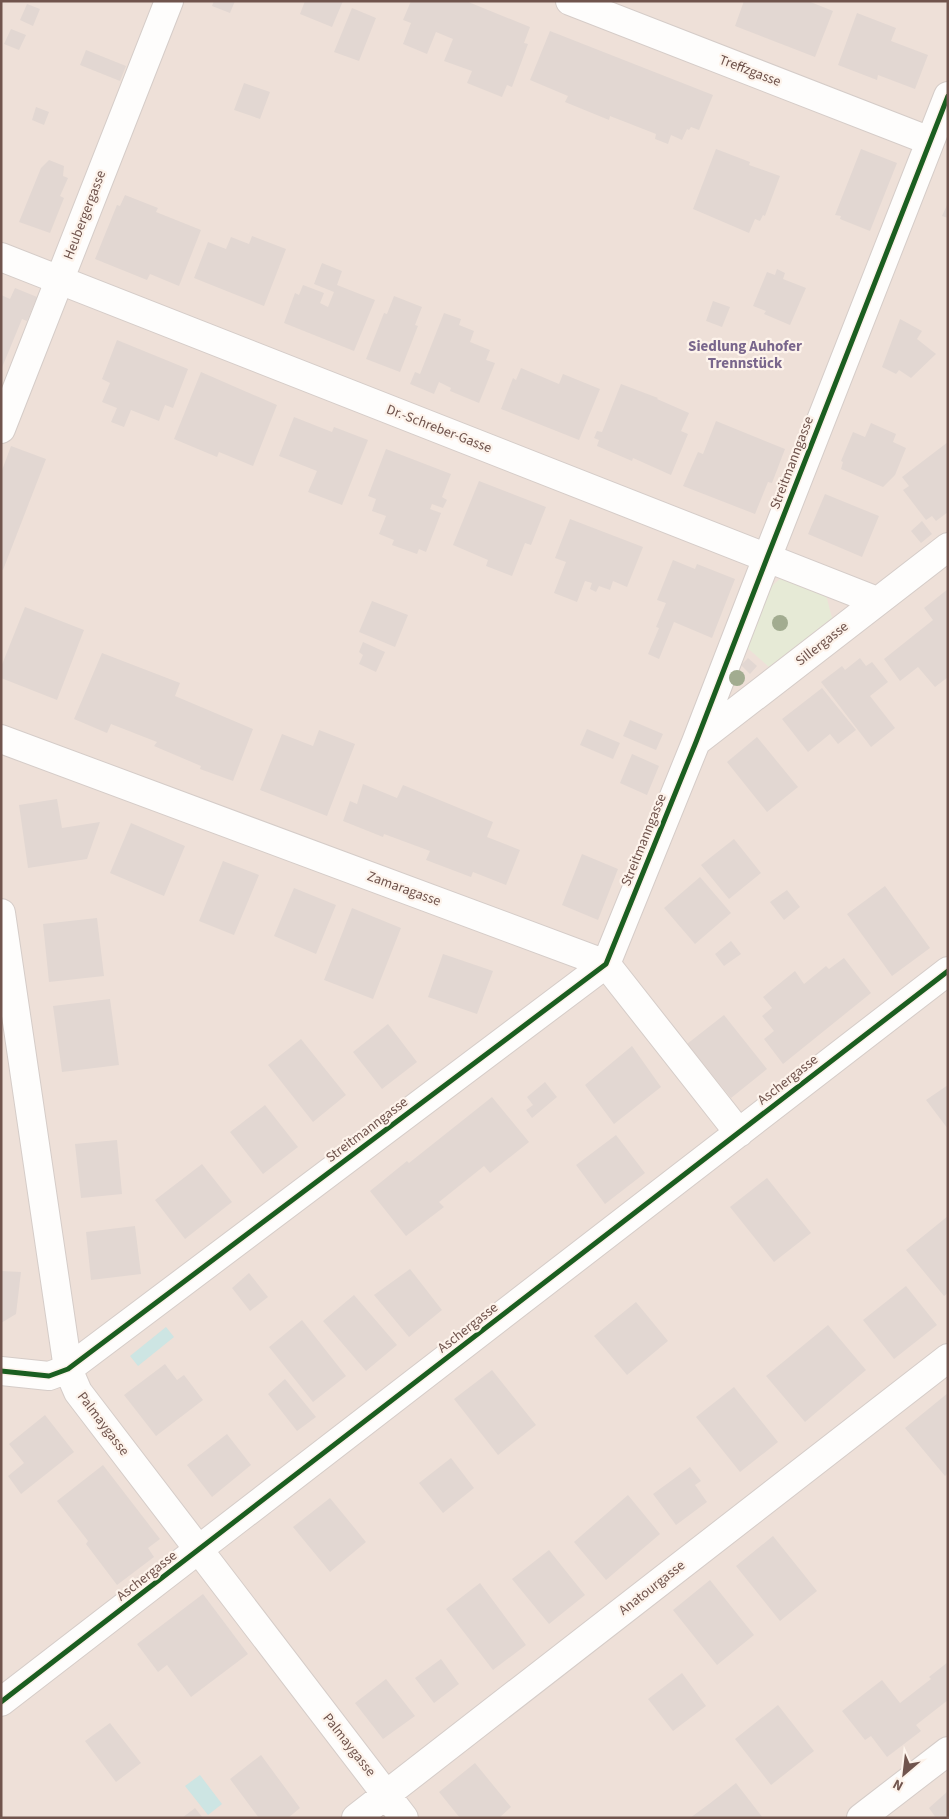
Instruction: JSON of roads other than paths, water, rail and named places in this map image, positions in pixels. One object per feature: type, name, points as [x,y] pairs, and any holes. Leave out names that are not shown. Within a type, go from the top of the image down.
[{"type":"street","name":"Heubergergasse","points":[[1,429],[169,1]]},
{"type":"street","name":"Treffzgasse","points":[[570,1],[930,141]]},
{"type":"street","name":"Streitmanngasse","points":[[68,1369],[606,964],[696,742],[948,96]]},
{"type":"street","name":"Dr.-Schreber-Gasse","points":[[1,257],[877,601]]},
{"type":"street","name":"Sillergasse","points":[[696,742],[948,547]]},
{"type":"street","name":"Zamaragasse","points":[[1,739],[606,964]]},
{"type":"street","name":"Palmaygasse","points":[[1,913],[68,1369],[78,1392],[404,1818]]},
{"type":"street","points":[[606,964],[739,1132]]},
{"type":"street","name":"Aschergasse","points":[[1,1702],[948,972]]},
{"type":"street","name":"Anatourgasse","points":[[356,1818],[948,1358]]},
{"type":"street","points":[[1,1371],[49,1376],[68,1369]]},
{"type":"street","points":[[861,1818],[948,1751]]},
{"type":"water","points":[[166,1327],[174,1337],[138,1366],[130,1356]]},
{"type":"water","points":[[200,1775],[222,1804],[208,1815],[185,1786]]},
{"type":"district","name":"Siedlung Auhofer Trennstück","points":[[745,354]]}]
